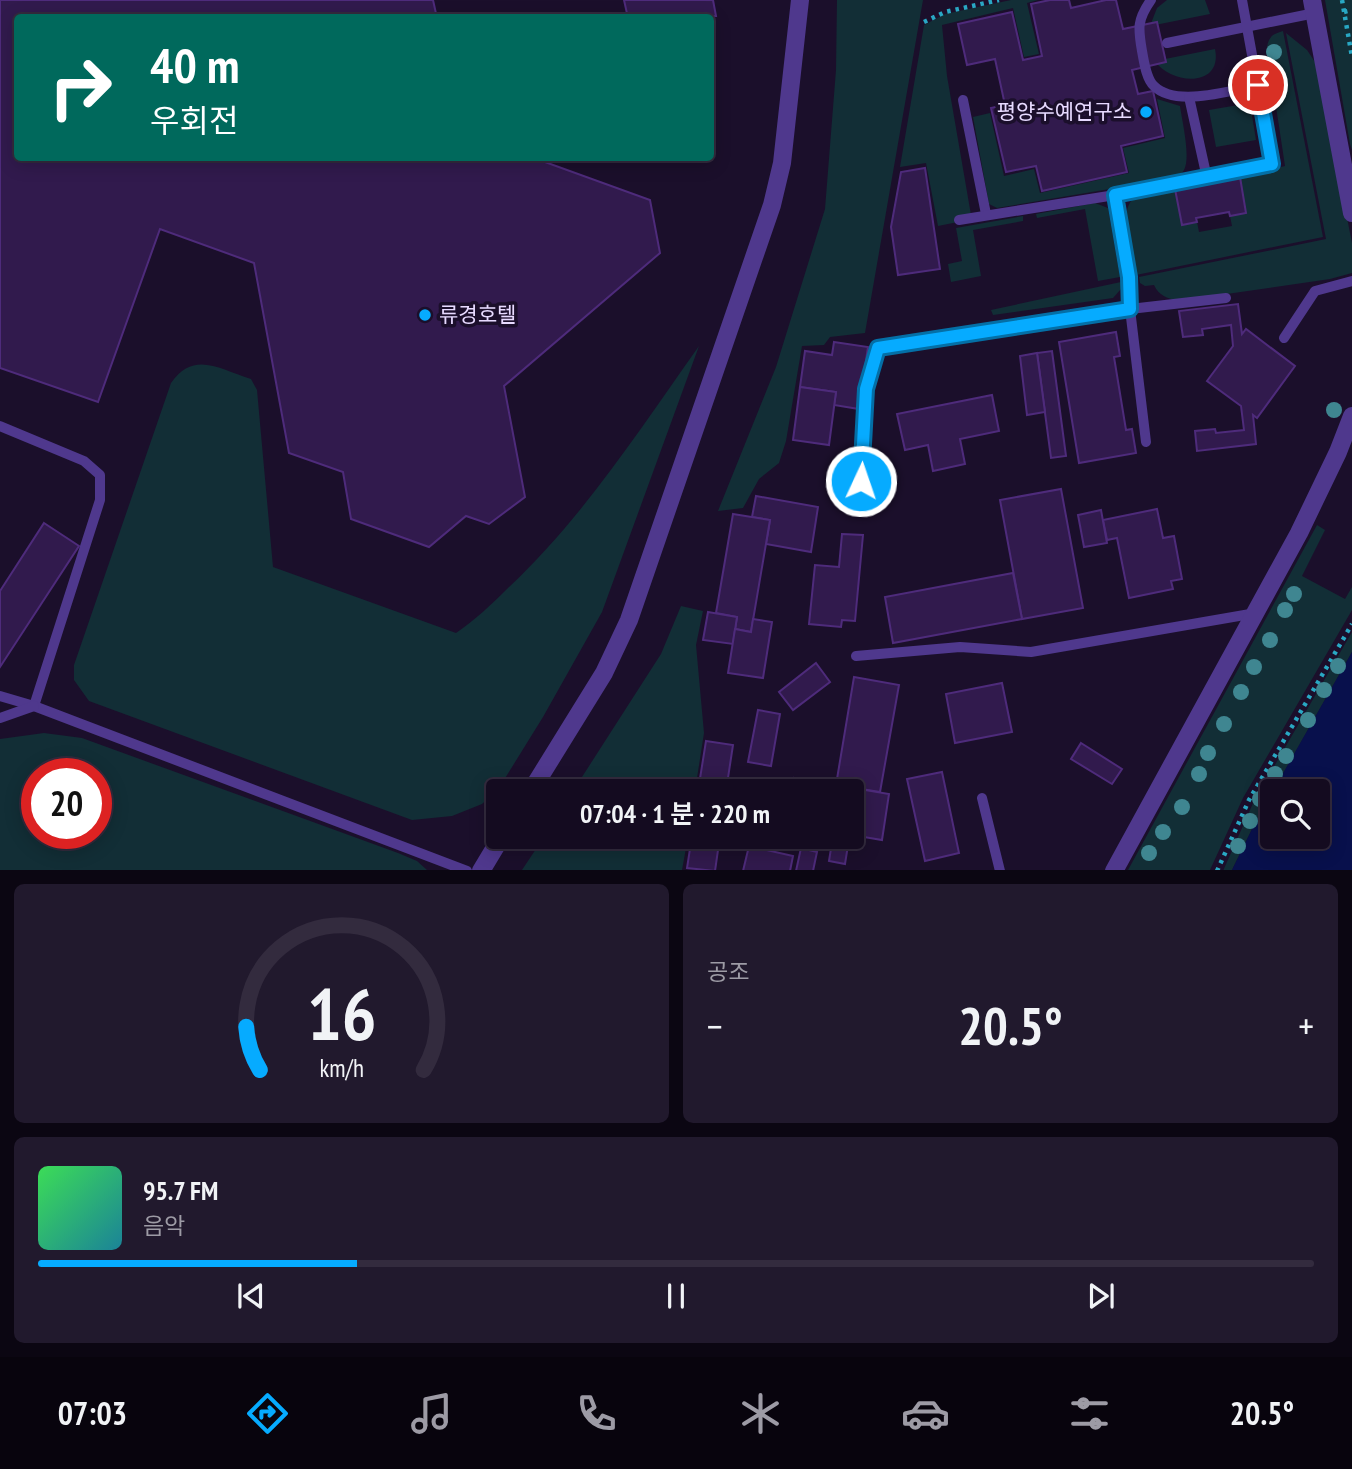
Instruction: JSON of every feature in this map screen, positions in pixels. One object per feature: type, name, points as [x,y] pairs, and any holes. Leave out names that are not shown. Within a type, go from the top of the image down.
[{"type":"street","points":[[538,779],[604,673],[629,620],[772,205],[782,163],[800,0]]},
{"type":"street","points":[[1314,7],[1352,213]]},
{"type":"street","points":[[1114,870],[1300,533],[1352,416]]},
{"type":"street","points":[[481,870],[494,849]]},
{"type":"lane","points":[[1151,0],[1141,14],[1138,26],[1145,67],[1153,86],[1170,96],[1189,97],[1258,85]]},
{"type":"lane","points":[[959,220],[1115,195],[1272,164],[1242,0]]},
{"type":"lane","points":[[1167,43],[1247,27],[1314,7]]},
{"type":"lane","points":[[1189,97],[1207,178]]},
{"type":"lane","points":[[963,100],[986,214]]},
{"type":"lane","points":[[1115,195],[1129,277],[1130,309],[1146,442]]},
{"type":"lane","points":[[1284,338],[1315,291],[1352,281]]},
{"type":"lane","points":[[861,481],[866,389],[878,348],[1130,309],[1226,298]]},
{"type":"lane","points":[[0,426],[84,461],[100,475],[100,500],[34,706]]},
{"type":"lane","points":[[856,656],[960,646],[1031,652],[1256,613]]},
{"type":"lane","points":[[0,696],[34,706],[467,870]]},
{"type":"lane","points":[[0,718],[34,706]]},
{"type":"lane","points":[[982,798],[1000,870]]},
{"type":"path","points":[[924,22],[945,12],[999,0]]},
{"type":"path","points":[[1342,0],[1352,57]]},
{"type":"path","points":[[1344,12],[1352,10]]},
{"type":"path","points":[[1217,870],[1249,800],[1352,624]]},
{"type":"shaded area","points":[[837,0],[923,0],[865,333],[830,337],[824,345],[802,346],[786,441],[779,463],[759,479],[743,508],[718,511],[776,367],[825,209],[836,70]]},
{"type":"shaded area","points":[[1011,0],[1038,0],[1027,3],[1039,54],[1024,57],[1013,8],[942,25],[947,76],[971,215],[968,220],[938,226],[926,163],[900,167],[924,25],[945,14]]},
{"type":"shaded area","points":[[1167,0],[1205,0],[1210,14],[1150,26],[1157,8]]},
{"type":"shaded area","points":[[1325,0],[1352,0],[1352,150],[1350,144]]},
{"type":"shaded area","points":[[1283,31],[1323,237],[1136,275],[1126,220],[1127,210],[1137,197],[1175,189],[1182,225],[1197,222],[1199,232],[1232,226],[1230,216],[1246,213],[1240,177],[1285,166],[1267,47],[1272,36]]},
{"type":"shaded area","points":[[1286,33],[1307,50],[1317,65],[1352,243],[1352,273],[1330,279],[1178,301],[1167,298],[1158,292],[1154,285],[1145,286],[1140,283],[1139,277],[1326,239]]},
{"type":"shaded area","points":[[1215,49],[1215,62],[1211,71],[1194,79],[1172,75],[1155,61]]},
{"type":"shaded area","points":[[1157,99],[1180,106],[1187,157],[1180,175],[997,208],[989,204],[973,117],[990,113],[1004,176],[1034,169],[1040,193],[1129,173],[1123,148],[1165,138]]},
{"type":"shaded area","points":[[1250,103],[1256,140],[1216,147],[1209,110]]},
{"type":"shaded area","points":[[1095,203],[1108,208],[1120,277],[1098,281],[1085,209],[1037,218],[1036,214]]},
{"type":"shaded area","points":[[1023,216],[1023,221],[973,230],[981,276],[951,282],[948,264],[962,261],[956,228]]},
{"type":"shaded area","points":[[1121,282],[1121,289],[1113,298],[993,315],[991,310]]},
{"type":"shaded area","points":[[699,346],[602,612],[505,779],[486,779],[486,800],[482,804],[452,816],[412,820],[89,701],[74,680],[74,665],[171,383],[189,367],[218,367],[251,379],[257,390],[273,567],[456,633],[496,600],[535,561],[586,503]]},
{"type":"shaded area","points":[[1317,525],[1325,530],[1302,576],[1345,599],[1352,587],[1352,610],[1243,798],[1210,870],[1128,870]]},
{"type":"shaded area","points":[[681,606],[703,611],[696,645],[704,733],[697,779],[581,779],[661,654]]},
{"type":"shaded area","points":[[1352,632],[1352,652],[1280,779],[1267,779]]},
{"type":"shaded area","points":[[1352,652],[1352,870],[1232,870],[1260,814],[1260,849],[1330,849],[1330,779],[1280,779]]},
{"type":"shaded area","points":[[44,733],[82,738],[398,853],[417,861],[427,870],[0,870],[0,739]]},
{"type":"shaded area","points":[[1260,791],[1260,814],[1232,870],[1223,870]]},
{"type":"shaded area","points":[[536,849],[686,849],[682,870],[522,870]]},
{"type":"building","name":"류경호텔","points":[[0,0],[433,0],[436,14],[14,14],[14,161],[542,161],[650,200],[660,253],[504,386],[525,497],[489,524],[466,516],[429,547],[351,519],[343,472],[289,453],[254,263],[160,229],[98,402],[0,368]]},
{"type":"building","points":[[624,0],[713,0],[716,16],[714,14],[627,14]]},
{"type":"building","points":[[1069,0],[1071,8],[1116,0],[1123,29],[1157,22],[1166,62],[1132,70],[1138,94],[1153,91],[1163,136],[1121,146],[1127,172],[1042,191],[1036,166],[1006,172],[991,108],[1005,105],[995,59],[967,65],[958,24],[1012,12],[1023,60],[1042,56],[1031,4]]},
{"type":"building","points":[[925,168],[940,269],[898,275],[891,227],[901,172]]},
{"type":"building","points":[[1240,177],[1246,213],[1230,216],[1229,212],[1196,218],[1197,222],[1182,225],[1175,189]]},
{"type":"building","points":[[1238,304],[1242,334],[1246,329],[1295,366],[1257,418],[1253,415],[1256,444],[1197,451],[1195,431],[1215,429],[1216,433],[1244,430],[1241,406],[1207,381],[1233,346],[1231,325],[1202,329],[1203,335],[1183,337],[1179,311]]},
{"type":"building","points":[[1116,332],[1120,356],[1114,357],[1126,430],[1132,429],[1136,453],[1079,463],[1059,342]]},
{"type":"building","points":[[834,342],[868,347],[859,409],[834,405],[836,392],[800,387],[805,351],[832,355]]},
{"type":"building","points":[[1052,351],[1066,456],[1051,458],[1037,353]]},
{"type":"building","points":[[1037,353],[1045,412],[1027,415],[1020,356]]},
{"type":"building","points":[[800,387],[836,392],[829,445],[793,440]]},
{"type":"building","points":[[992,395],[999,431],[960,439],[965,464],[933,471],[928,445],[905,450],[897,414]]},
{"type":"building","points":[[1061,489],[1083,608],[1022,619],[1000,500]]},
{"type":"building","points":[[756,496],[818,507],[811,552],[766,544],[770,520],[752,517]]},
{"type":"building","points":[[1157,509],[1163,538],[1174,536],[1182,579],[1171,581],[1173,589],[1129,598],[1117,538],[1107,540],[1103,520]]},
{"type":"building","points":[[1101,510],[1107,543],[1084,547],[1078,515]]},
{"type":"building","points":[[733,514],[770,520],[751,632],[735,629],[737,617],[716,613]]},
{"type":"building","points":[[44,523],[79,546],[0,667],[0,591]]},
{"type":"building","points":[[842,534],[863,535],[855,621],[842,620],[841,627],[809,624],[815,565],[839,567]]},
{"type":"building","points":[[1013,573],[1022,619],[893,643],[885,597]]},
{"type":"building","points":[[708,612],[737,617],[733,644],[703,640]]},
{"type":"building","points":[[753,619],[772,622],[763,678],[728,673],[735,629],[751,632]]},
{"type":"building","points":[[816,663],[830,682],[793,710],[779,692]]},
{"type":"building","points":[[854,677],[899,685],[880,792],[864,789],[864,779],[837,779]]},
{"type":"building","points":[[1002,683],[1012,732],[955,743],[946,694]]},
{"type":"building","points":[[758,710],[780,714],[771,766],[748,762]]},
{"type":"building","points":[[706,741],[733,745],[728,779],[700,779]]},
{"type":"building","points":[[1081,743],[1122,769],[1112,784],[1071,759]]},
{"type":"building","points":[[942,772],[959,853],[925,861],[907,779]]},
{"type":"building","points":[[864,790],[889,794],[882,840],[864,837]]},
{"type":"building","points":[[690,849],[718,849],[715,870],[687,868]]},
{"type":"building","points":[[748,849],[762,849],[793,856],[790,870],[743,870]]},
{"type":"building","points":[[801,849],[817,852],[813,870],[796,870]]},
{"type":"building","points":[[831,849],[847,849],[845,864],[829,861]]},
{"type":"place","name":"평양수예연구소","points":[[1146,112]]},
{"type":"place","name":"류경호텔","points":[[425,315]]},
{"type":"route","points":[[861,481],[866,389],[878,348],[1130,309],[1129,277],[1115,195],[1272,164],[1258,85]]}]
